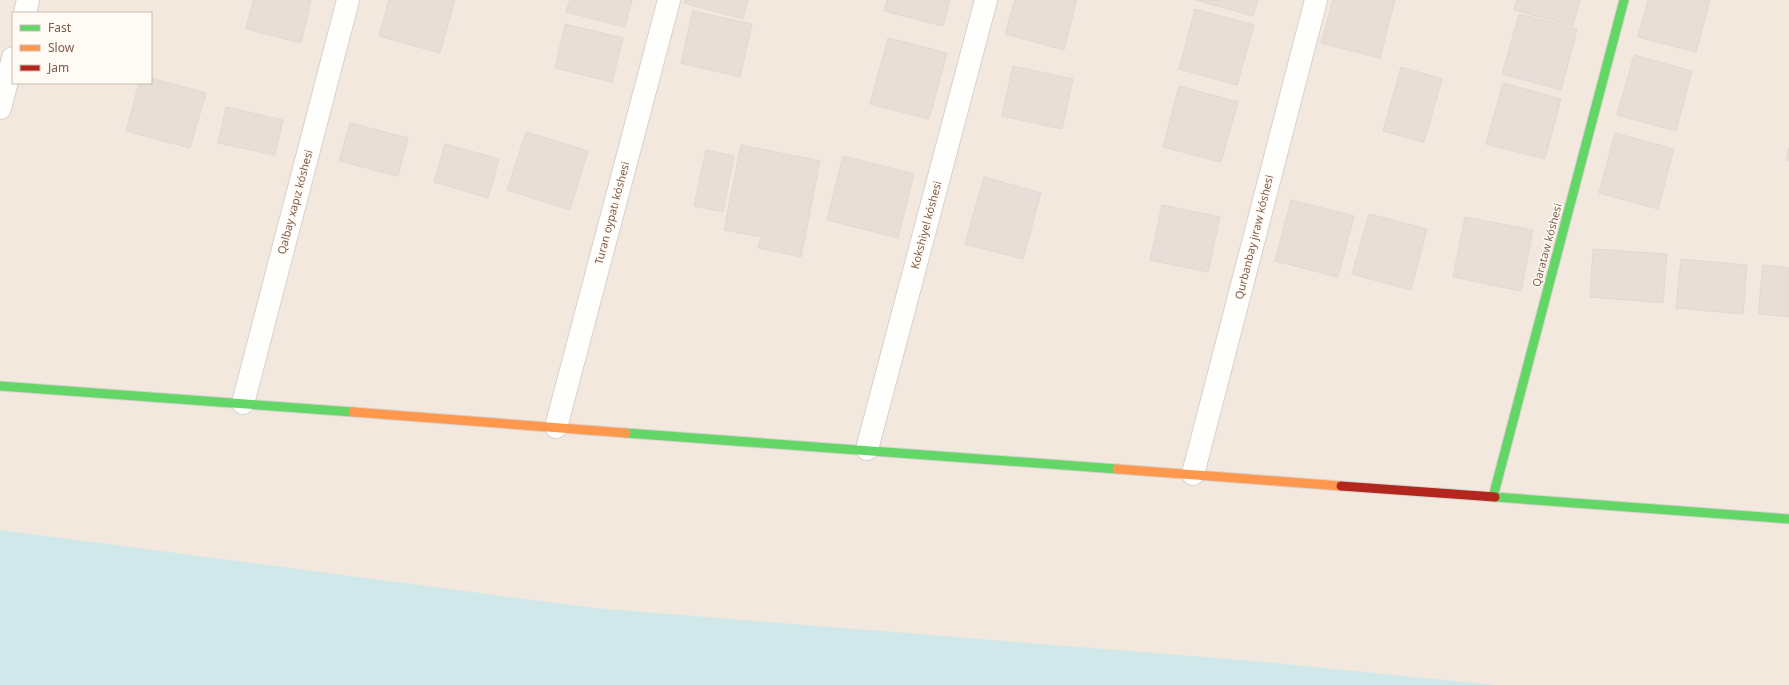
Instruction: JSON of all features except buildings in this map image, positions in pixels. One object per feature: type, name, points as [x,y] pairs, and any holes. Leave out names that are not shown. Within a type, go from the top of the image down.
[{"type":"street","points":[[25,12],[28,0]]},
{"type":"street","name":"Qalbay xapız kóshesi","points":[[242,404],[348,0]]},
{"type":"street","name":"Turan oypatı kóshesi","points":[[556,427],[668,0]]},
{"type":"street","name":"Kokshiyel kóshesi","points":[[867,449],[986,0]]},
{"type":"street","name":"Qurbanbay jıraw kóshesi","points":[[1193,474],[1316,0]]},
{"type":"street","name":"Qarataw kóshesi","points":[[1493,497],[1624,0]]},
{"type":"street","points":[[0,108],[12,62]]},
{"type":"street","points":[[0,386],[867,449],[1789,519]]},
{"type":"shaded area","points":[[0,0],[1789,0],[1789,685],[0,685]]},
{"type":"water","points":[[0,530],[594,608],[1254,661],[1494,685],[0,685]]},
{"type":"traffic: fast","points":[[1493,497],[1624,0]]},
{"type":"traffic: fast","points":[[0,386],[353,412]]},
{"type":"traffic: fast","points":[[626,433],[1117,469]]},
{"type":"traffic: fast","points":[[1495,497],[1789,519]]},
{"type":"traffic: slow","points":[[353,412],[626,433]]},
{"type":"traffic: slow","points":[[1117,469],[1341,486]]},
{"type":"traffic: jam","points":[[1341,486],[1495,497]]}]
